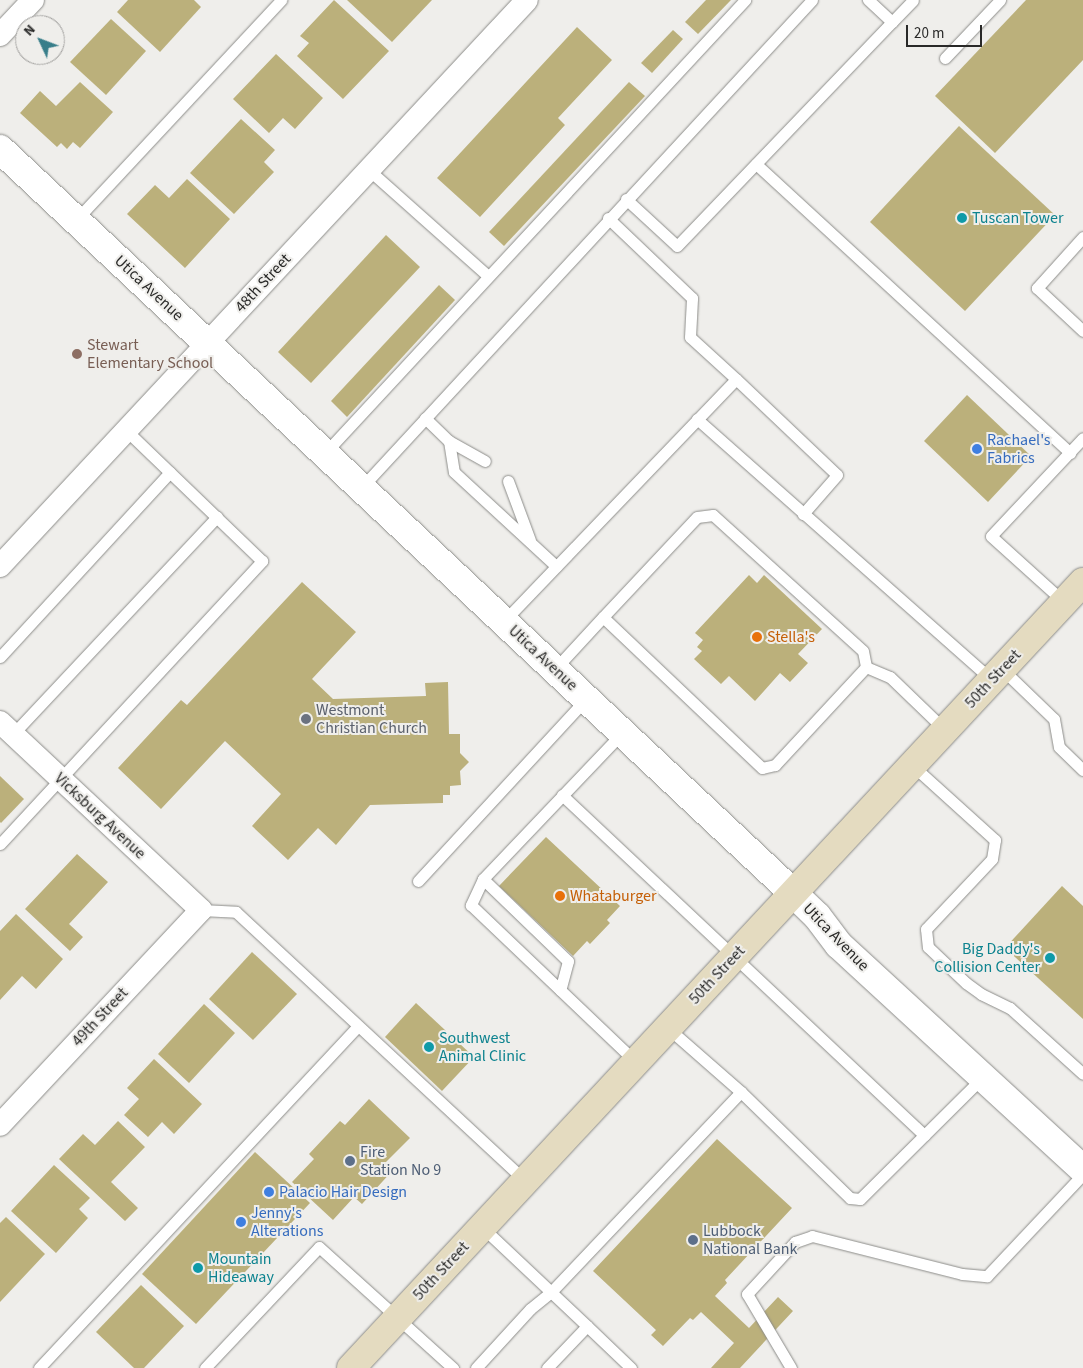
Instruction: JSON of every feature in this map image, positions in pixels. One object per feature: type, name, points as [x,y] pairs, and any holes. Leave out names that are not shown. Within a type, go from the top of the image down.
[{"type":"main road","name":"50th Street","points":[[354,1367],[397,1318],[1083,582]]},
{"type":"street","points":[[0,35],[33,0]]},
{"type":"street","name":"48th Street","points":[[0,566],[527,0]]},
{"type":"street","name":"Utica Avenue","points":[[0,149],[793,893],[817,916],[839,945],[1083,1169]]},
{"type":"street","name":"Vicksburg Avenue","points":[[7,728],[200,910]]},
{"type":"street","name":"49th Street","points":[[0,1124],[200,910]]},
{"type":"lane","points":[[76,220],[281,0]]},
{"type":"lane","points":[[324,453],[745,0]]},
{"type":"lane","points":[[362,488],[608,218],[812,0]]},
{"type":"lane","points":[[868,0],[892,22]]},
{"type":"lane","points":[[626,199],[677,246],[913,0]]},
{"type":"lane","points":[[945,58],[1000,0]]},
{"type":"lane","points":[[756,164],[1070,453]]},
{"type":"lane","points":[[368,170],[488,276]]},
{"type":"lane","points":[[608,218],[692,298],[690,338],[837,475],[803,514]]},
{"type":"lane","points":[[1083,237],[1037,288],[1083,331]]},
{"type":"lane","points":[[504,621],[736,379]]},
{"type":"lane","points":[[425,418],[449,441],[485,461]]},
{"type":"lane","points":[[697,419],[803,514],[1054,719],[1059,747],[1083,770]]},
{"type":"lane","points":[[0,844],[262,561],[126,430]]},
{"type":"lane","points":[[1064,602],[991,536],[1083,438]]},
{"type":"lane","points":[[449,441],[454,472],[556,566]]},
{"type":"lane","points":[[0,657],[170,472]]},
{"type":"lane","points":[[508,481],[531,543]]},
{"type":"lane","points":[[555,669],[697,517],[713,515],[863,651],[866,666]]},
{"type":"lane","points":[[7,728],[217,517]]},
{"type":"lane","points":[[603,617],[762,768],[775,765],[866,666]]},
{"type":"lane","points":[[866,666],[890,677],[945,730]]},
{"type":"lane","points":[[418,881],[587,699]]},
{"type":"lane","points":[[623,733],[562,794],[483,879],[471,905],[636,1062]]},
{"type":"lane","points":[[912,765],[995,840],[992,859],[926,929],[928,947],[966,983],[981,994],[1010,1008],[1083,1074]]},
{"type":"lane","points":[[562,794],[924,1136]]},
{"type":"lane","points":[[483,879],[568,960],[560,990]]},
{"type":"lane","points":[[200,910],[236,912],[525,1182]]},
{"type":"lane","points":[[39,1368],[357,1027]]},
{"type":"lane","points":[[668,1028],[741,1092],[850,1198],[860,1199],[983,1077]]},
{"type":"lane","points":[[476,1368],[530,1309],[551,1292],[741,1092]]},
{"type":"lane","points":[[791,1368],[747,1294],[795,1242],[812,1236],[962,1274],[987,1276],[1083,1174]]},
{"type":"lane","points":[[482,1227],[631,1368]]},
{"type":"lane","points":[[205,1368],[319,1247],[453,1368]]},
{"type":"lane","points":[[547,1368],[587,1326]]},
{"type":"building","points":[[128,0],[194,0],[201,7],[160,52],[117,12]]},
{"type":"building","points":[[334,0],[389,51],[343,99],[297,56],[309,43],[300,36]]},
{"type":"building","points":[[347,0],[432,0],[392,42]]},
{"type":"building","points":[[706,0],[731,0],[698,34],[685,22]]},
{"type":"building","points":[[1026,0],[1083,0],[1083,60],[995,153],[935,96]]},
{"type":"building","points":[[111,19],[146,51],[106,95],[70,62]]},
{"type":"building","points":[[577,27],[612,60],[558,118],[565,125],[480,217],[437,178]]},
{"type":"building","points":[[673,30],[683,39],[652,73],[641,63]]},
{"type":"building","points":[[276,54],[323,98],[295,129],[283,118],[269,133],[233,99]]},
{"type":"building","points":[[80,82],[113,112],[80,148],[73,142],[67,149],[61,143],[57,147],[20,113],[40,91],[56,106]]},
{"type":"building","points":[[629,82],[645,96],[504,246],[489,232]]},
{"type":"building","points":[[241,119],[275,150],[264,162],[274,172],[234,214],[190,173]]},
{"type":"building","name":"Tuscan Tower","points":[[959,126],[1055,215],[965,311],[870,222]]},
{"type":"building","points":[[187,179],[230,219],[185,268],[127,214],[155,185],[169,198]]},
{"type":"building","points":[[386,235],[420,267],[311,383],[278,352]]},
{"type":"building","points":[[439,285],[455,300],[347,417],[331,401]]},
{"type":"building","name":"Rachael's Fabrics","points":[[967,395],[1031,456],[988,502],[924,441]]},
{"type":"building","name":"Stella's","points":[[749,575],[757,583],[764,575],[822,629],[798,654],[808,663],[790,682],[780,673],[755,701],[729,676],[721,684],[694,659],[702,651],[697,647],[703,640],[695,633]]},
{"type":"building","name":"Westmont Christian Church","points":[[302,582],[356,632],[312,679],[333,699],[426,696],[425,683],[448,682],[449,734],[460,734],[460,753],[469,762],[460,771],[461,785],[450,786],[450,795],[443,795],[443,803],[370,805],[336,845],[318,828],[288,860],[252,826],[281,794],[225,741],[161,809],[118,768],[181,700],[187,705]]},
{"type":"building","points":[[0,776],[24,799],[1,823],[0,822]]},
{"type":"building","name":"Whataburger","points":[[546,837],[620,906],[607,920],[610,923],[590,944],[587,941],[573,956],[499,886]]},
{"type":"building","points":[[77,854],[108,882],[69,924],[83,937],[70,951],[25,909]]},
{"type":"building","name":"Big Daddy's Collision Center","points":[[1062,886],[1083,906],[1083,1019],[1005,948]]},
{"type":"building","points":[[16,914],[63,959],[36,989],[22,976],[0,1000],[0,931]]},
{"type":"building","points":[[252,952],[297,994],[253,1040],[209,999]]},
{"type":"building","name":"Southwest Animal Clinic","points":[[416,1003],[474,1057],[442,1091],[385,1037]]},
{"type":"building","points":[[204,1004],[235,1033],[189,1083],[158,1054]]},
{"type":"building","points":[[154,1059],[202,1104],[174,1134],[162,1122],[148,1137],[124,1115],[139,1099],[127,1088]]},
{"type":"building","name":"Fire Station No 9","points":[[369,1099],[410,1138],[385,1163],[393,1170],[362,1204],[354,1197],[333,1220],[292,1182],[314,1159],[309,1154],[340,1121],[345,1125]]},
{"type":"building","points":[[118,1121],[145,1147],[111,1182],[138,1208],[125,1221],[59,1159],[83,1134],[95,1145]]},
{"type":"building","name":"Lubbock National Bank","points":[[717,1139],[792,1208],[725,1280],[727,1283],[715,1296],[749,1328],[778,1297],[793,1311],[740,1368],[711,1368],[734,1343],[701,1312],[693,1320],[690,1318],[663,1346],[651,1335],[656,1330],[593,1271]]},
{"type":"building","points":[[255,1152],[310,1203],[196,1324],[142,1274]]},
{"type":"building","points":[[54,1165],[90,1198],[79,1209],[88,1218],[56,1253],[11,1211]]},
{"type":"building","points":[[6,1217],[45,1254],[0,1302],[0,1223]]},
{"type":"building","points":[[141,1285],[184,1326],[144,1368],[134,1368],[96,1332]]},
{"type":"place","name":"Tuscan Tower","points":[[962,218]]},
{"type":"place","name":"Stewart Elementary School","points":[[77,354]]},
{"type":"place","name":"Rachael's Fabrics","points":[[977,449]]},
{"type":"place","name":"Stella's","points":[[757,637]]},
{"type":"place","name":"Westmont Christian Church","points":[[306,719]]},
{"type":"place","name":"Whataburger","points":[[560,896]]},
{"type":"place","name":"Big Daddy's Collision Center","points":[[1050,958]]},
{"type":"place","name":"Southwest Animal Clinic","points":[[429,1047]]},
{"type":"place","name":"Fire Station No 9","points":[[350,1161]]},
{"type":"place","name":"Palacio Hair Design","points":[[269,1192]]},
{"type":"place","name":"Jenny's Alterations","points":[[241,1222]]},
{"type":"place","name":"Lubbock National Bank","points":[[693,1240]]},
{"type":"place","name":"Mountain Hideaway","points":[[198,1268]]}]
